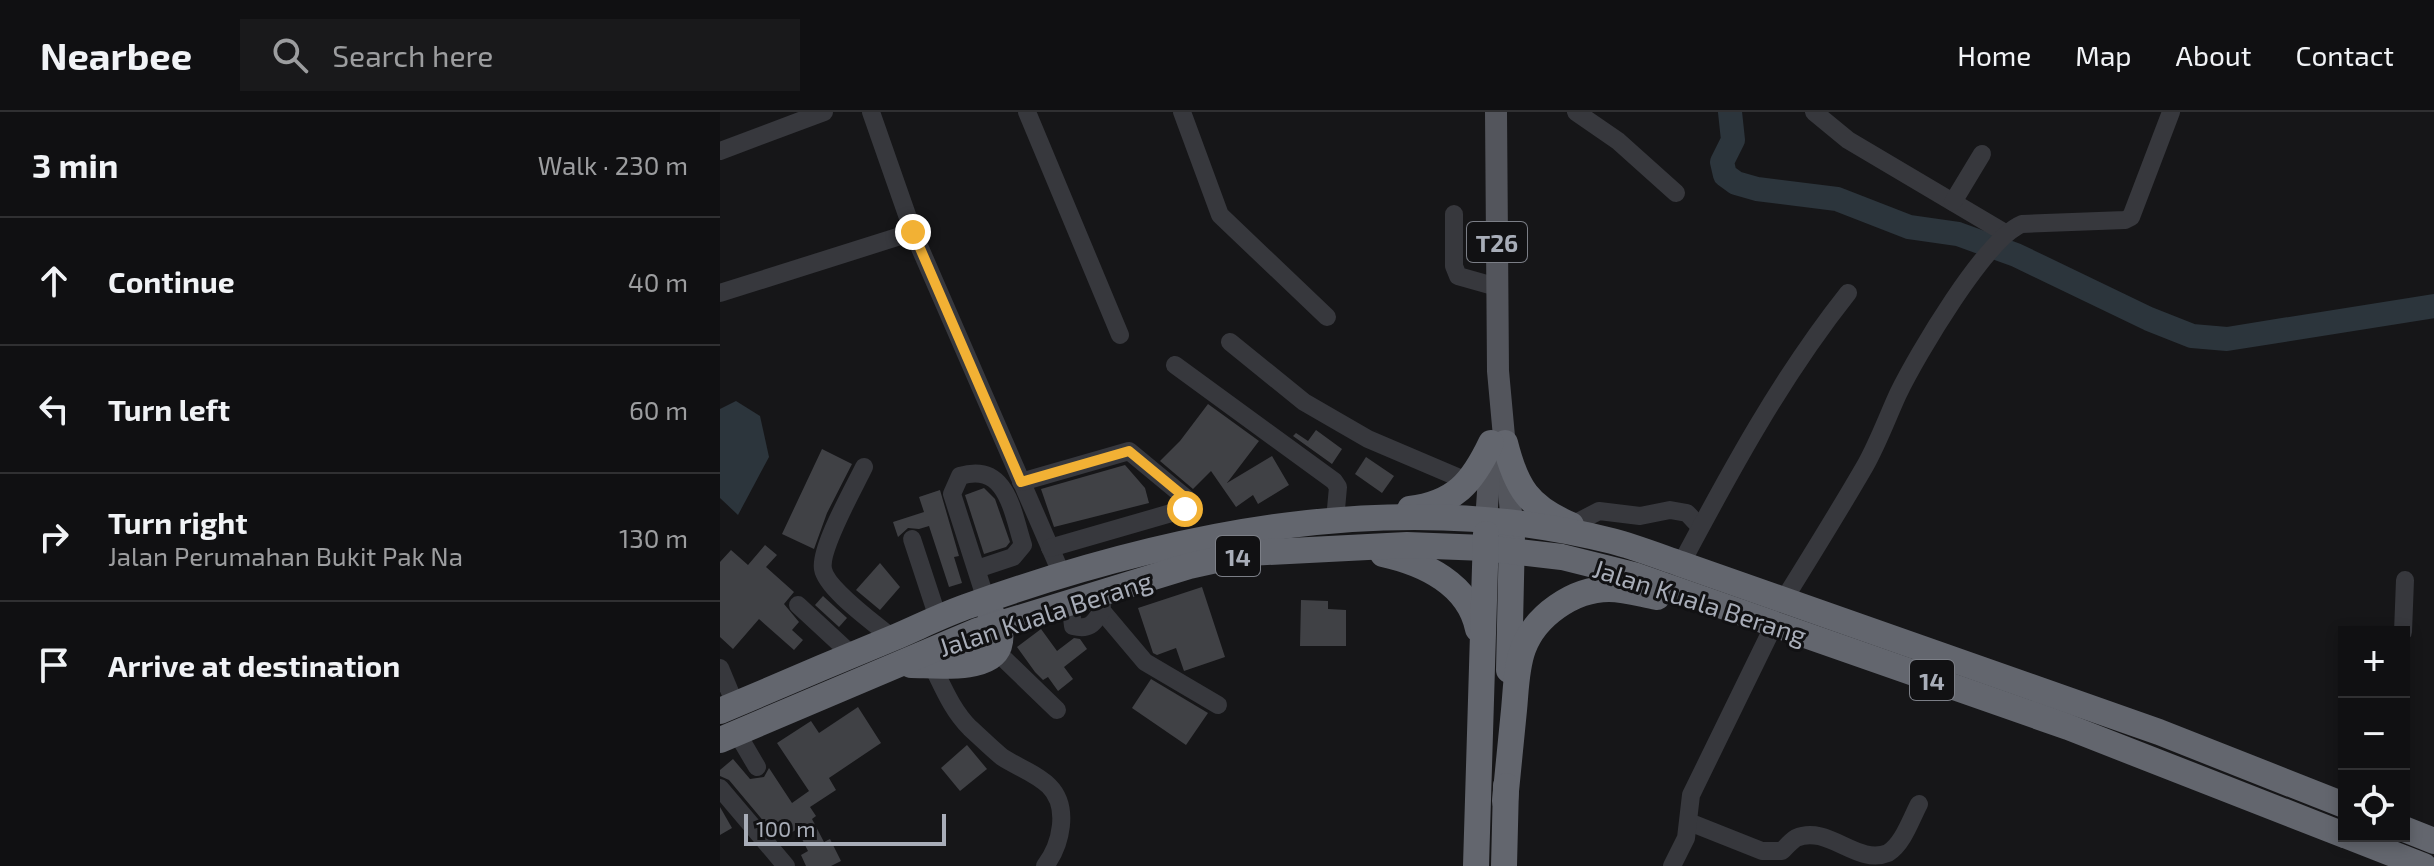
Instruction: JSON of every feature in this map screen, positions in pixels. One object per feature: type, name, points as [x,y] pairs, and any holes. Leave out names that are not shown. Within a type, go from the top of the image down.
[{"type":"highway","points":[[1335,520],[1430,507],[1452,497],[1469,482],[1498,443],[1520,487],[1533,503],[1551,516],[1613,542]]},
{"type":"highway","name":"Jalan Kuala Berang","points":[[728,708],[938,618],[1101,563],[1253,528],[1335,520],[1407,518],[1499,523],[1613,542],[1681,564],[1778,613],[2338,832]]},
{"type":"highway","points":[[1476,866],[1485,548],[1499,523]]},
{"type":"highway","points":[[1499,523],[1512,551],[1504,866]]},
{"type":"highway","name":"Jalan Kuala Berang","points":[[728,737],[999,624],[1069,621],[1102,601],[1189,566],[1248,553],[1336,547],[1407,545],[1485,548],[1562,557],[1634,575],[1743,613],[1778,613],[2159,732],[2338,803]]},
{"type":"highway","points":[[1336,547],[1409,560],[1440,576],[1465,598],[1476,616],[1483,648]]},
{"type":"highway","points":[[1505,801],[1517,679],[1523,650],[1529,636],[1548,614],[1569,600],[1607,589],[1743,613]]},
{"type":"highway","points":[[898,665],[974,664],[986,661],[997,652],[1002,637],[999,624],[990,612],[977,603]]},
{"type":"highway","points":[[2410,831],[2434,841]]},
{"type":"highway","name":"Jalan Kuala Berang","points":[[2364,842],[2424,866]]},
{"type":"main road","name":"T26","points":[[1496,112],[1498,443]]},
{"type":"main road","points":[[1498,443],[1499,523]]},
{"type":"street","points":[[720,151],[824,112]]},
{"type":"street","points":[[871,112],[913,232],[1062,575]]},
{"type":"street","points":[[1027,112],[1120,335]]},
{"type":"street","points":[[1182,112],[1220,215],[1327,317]]},
{"type":"street","points":[[1576,112],[1618,141],[1676,193]]},
{"type":"street","points":[[1814,112],[1848,140],[1953,202],[2002,236]]},
{"type":"street","points":[[1672,866],[1686,838],[1691,795],[1778,613],[1867,462],[1900,391],[1981,263],[2002,236],[2022,224],[2125,220],[2131,217],[2171,112]]},
{"type":"street","points":[[1953,202],[1982,154]]},
{"type":"street","points":[[1454,214],[1454,266],[1458,276],[1497,287]]},
{"type":"street","points":[[720,293],[913,232]]},
{"type":"street","points":[[1681,564],[1788,375],[1812,337],[1848,293]]},
{"type":"street","points":[[1230,342],[1304,402],[1368,439],[1469,482]]},
{"type":"street","points":[[1175,365],[1334,481],[1338,487],[1335,520]]},
{"type":"street","points":[[977,569],[1013,557],[1023,545],[1048,544],[1093,535],[1185,509],[1187,499],[1129,451],[1021,482]]},
{"type":"street","points":[[864,467],[823,553],[823,571],[831,585],[892,638]]},
{"type":"street","points":[[977,603],[977,569],[952,494],[960,476],[972,472],[990,474],[1005,490],[1023,545]]},
{"type":"street","points":[[1572,525],[1599,511],[1640,516],[1670,510],[1687,513],[1700,527]]},
{"type":"street","points":[[1093,535],[1101,563]]},
{"type":"street","points":[[912,539],[938,618]]},
{"type":"street","points":[[2403,626],[2405,580]]},
{"type":"street","points":[[1102,601],[1145,662],[1218,705]]},
{"type":"street","points":[[798,605],[852,655]]},
{"type":"street","points":[[997,652],[1057,710]]},
{"type":"street","points":[[932,665],[953,707],[967,725],[999,755],[1050,786],[1059,801],[1062,817],[1059,837],[1045,866]]},
{"type":"street","points":[[720,668],[728,708]]},
{"type":"street","points":[[728,737],[757,767]]},
{"type":"street","points":[[720,788],[786,866]]},
{"type":"street","points":[[1689,822],[1762,851],[1782,851],[1796,838],[1819,836],[1855,853],[1877,856],[1888,853],[1897,844],[1919,804]]},
{"type":"shaded area","points":[[736,401],[760,416],[769,457],[738,515],[720,498],[720,409]]},
{"type":"building","points":[[1208,404],[1259,441],[1227,483],[1272,456],[1289,485],[1258,504],[1253,495],[1236,507],[1211,471],[1193,489],[1160,461],[1180,441]]},
{"type":"building","points":[[1316,430],[1342,449],[1332,464],[1293,436],[1296,433],[1308,441]]},
{"type":"building","points":[[822,449],[852,464],[827,513],[814,549],[782,534]]},
{"type":"building","points":[[1366,457],[1394,476],[1382,493],[1355,474]]},
{"type":"building","points":[[1125,465],[1145,488],[1149,503],[1054,527],[1041,489]]},
{"type":"building","points":[[984,488],[995,499],[1010,542],[1006,547],[984,554],[965,495]]},
{"type":"building","points":[[940,490],[959,556],[954,557],[962,583],[949,587],[929,526],[908,528],[898,537],[893,522],[924,512],[919,497]]},
{"type":"building","points":[[765,545],[777,555],[766,567],[794,592],[784,604],[799,622],[792,630],[803,640],[794,650],[759,619],[733,649],[720,637],[720,562],[731,550],[748,565]]},
{"type":"building","points":[[880,563],[900,587],[880,610],[856,590]]},
{"type":"building","points":[[1202,587],[1225,657],[1184,671],[1176,648],[1157,655],[1153,653],[1138,608]]},
{"type":"building","points":[[823,596],[847,618],[839,627],[815,605]]},
{"type":"building","points":[[1301,600],[1328,601],[1328,609],[1346,610],[1346,646],[1300,646]]},
{"type":"building","points":[[1041,629],[1057,651],[1074,638],[1080,639],[1087,649],[1064,667],[1073,679],[1058,691],[1048,677],[1043,680],[1035,672],[1017,647]]},
{"type":"building","points":[[1151,679],[1208,713],[1186,745],[1132,708]]},
{"type":"building","points":[[858,707],[881,743],[829,778],[836,790],[810,807],[816,816],[812,819],[824,842],[830,839],[841,861],[831,866],[806,866],[801,855],[808,851],[797,829],[788,835],[784,829],[776,836],[729,780],[720,776],[720,770],[733,759],[750,779],[764,777],[769,768],[792,803],[809,791],[777,743],[811,721],[819,733]]},
{"type":"building","points":[[967,745],[987,769],[960,791],[941,768]]},
{"type":"building","points":[[720,807],[732,828],[720,835]]},
{"type":"waterway","points":[[1730,112],[1733,140],[1722,162],[1725,175],[1736,183],[1757,189],[1837,199],[1909,227],[1958,234],[2016,255],[2149,319],[2192,336],[2227,339],[2434,306]]},
{"type":"route","points":[[913,232],[1021,482],[1129,451],[1187,499],[1185,509]]}]
